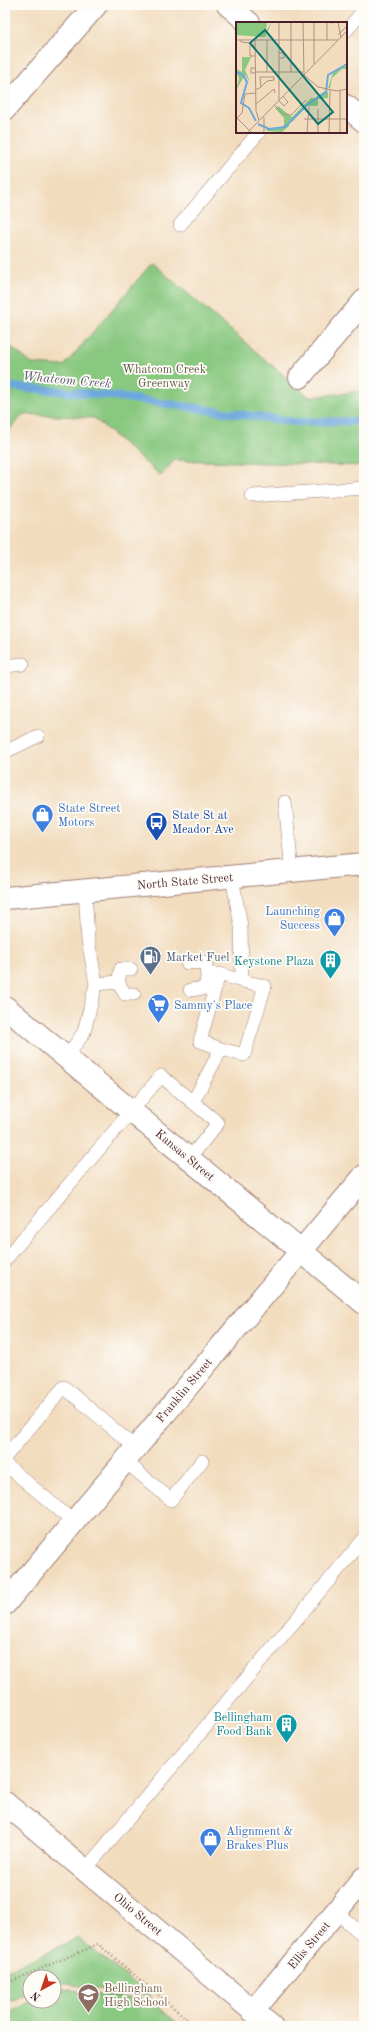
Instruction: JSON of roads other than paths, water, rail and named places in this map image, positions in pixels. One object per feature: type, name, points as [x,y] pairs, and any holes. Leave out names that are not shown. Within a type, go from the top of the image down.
[{"type":"street","points":[[5,109],[96,5]]},
{"type":"street","points":[[228,5],[248,22]]},
{"type":"street","points":[[347,107],[364,122]]},
{"type":"street","points":[[300,377],[364,301]]},
{"type":"street","name":"North State Street","points":[[5,898],[364,864]]},
{"type":"street","name":"Kansas Street","points":[[5,1007],[364,1303]]},
{"type":"street","name":"Franklin Street","points":[[5,1604],[364,1176]]},
{"type":"street","name":"Ohio Street","points":[[5,1803],[271,2026]]},
{"type":"street","name":"Ellis Street","points":[[253,2011],[364,1878]]},
{"type":"lane","points":[[347,30],[364,10]]},
{"type":"lane","points":[[180,225],[258,133]]},
{"type":"lane","points":[[252,496],[364,488]]},
{"type":"lane","points":[[5,666],[23,664]]},
{"type":"lane","points":[[5,752],[38,736]]},
{"type":"lane","points":[[285,802],[292,871]]},
{"type":"lane","points":[[232,877],[241,926],[242,981]]},
{"type":"lane","points":[[66,1057],[84,1032],[96,984],[88,940],[84,891]]},
{"type":"lane","points":[[187,964],[205,962],[213,974],[265,986],[244,1055],[221,1049],[200,1041],[213,974]]},
{"type":"lane","points":[[131,968],[121,969],[118,982],[125,994],[134,994]]},
{"type":"lane","points":[[190,990],[206,988],[213,974]]},
{"type":"lane","points":[[96,984],[118,982]]},
{"type":"lane","points":[[193,1102],[221,1049]]},
{"type":"lane","points":[[5,1260],[161,1076],[218,1123],[189,1159]]},
{"type":"lane","points":[[5,1457],[64,1387],[130,1454],[171,1500],[202,1462]]},
{"type":"lane","points":[[5,1464],[74,1522]]},
{"type":"lane","points":[[85,1870],[364,1539]]},
{"type":"lane","points":[[336,1912],[364,1936]]},
{"type":"waterway","name":"Whatcom Creek","points":[[5,386],[112,396],[294,422],[364,421]]},
{"type":"place","name":"State Street Motors","points":[[42,834]]},
{"type":"place","name":"State St at Meador Ave","points":[[157,842]]},
{"type":"place","name":"Launching Success","points":[[335,938]]},
{"type":"place","name":"Market Fuel","points":[[151,976]]},
{"type":"place","name":"Keystone Plaza","points":[[330,980]]},
{"type":"place","name":"Sammy's Place","points":[[158,1024]]},
{"type":"place","name":"Bellingham Food Bank","points":[[287,1744]]},
{"type":"place","name":"Alignment & Brakes Plus","points":[[210,1858]]},
{"type":"place","name":"Bellingham High School","points":[[89,2014]]},
{"type":"park label","name":"Whatcom Creek Greenway","points":[[164,376]]}]
